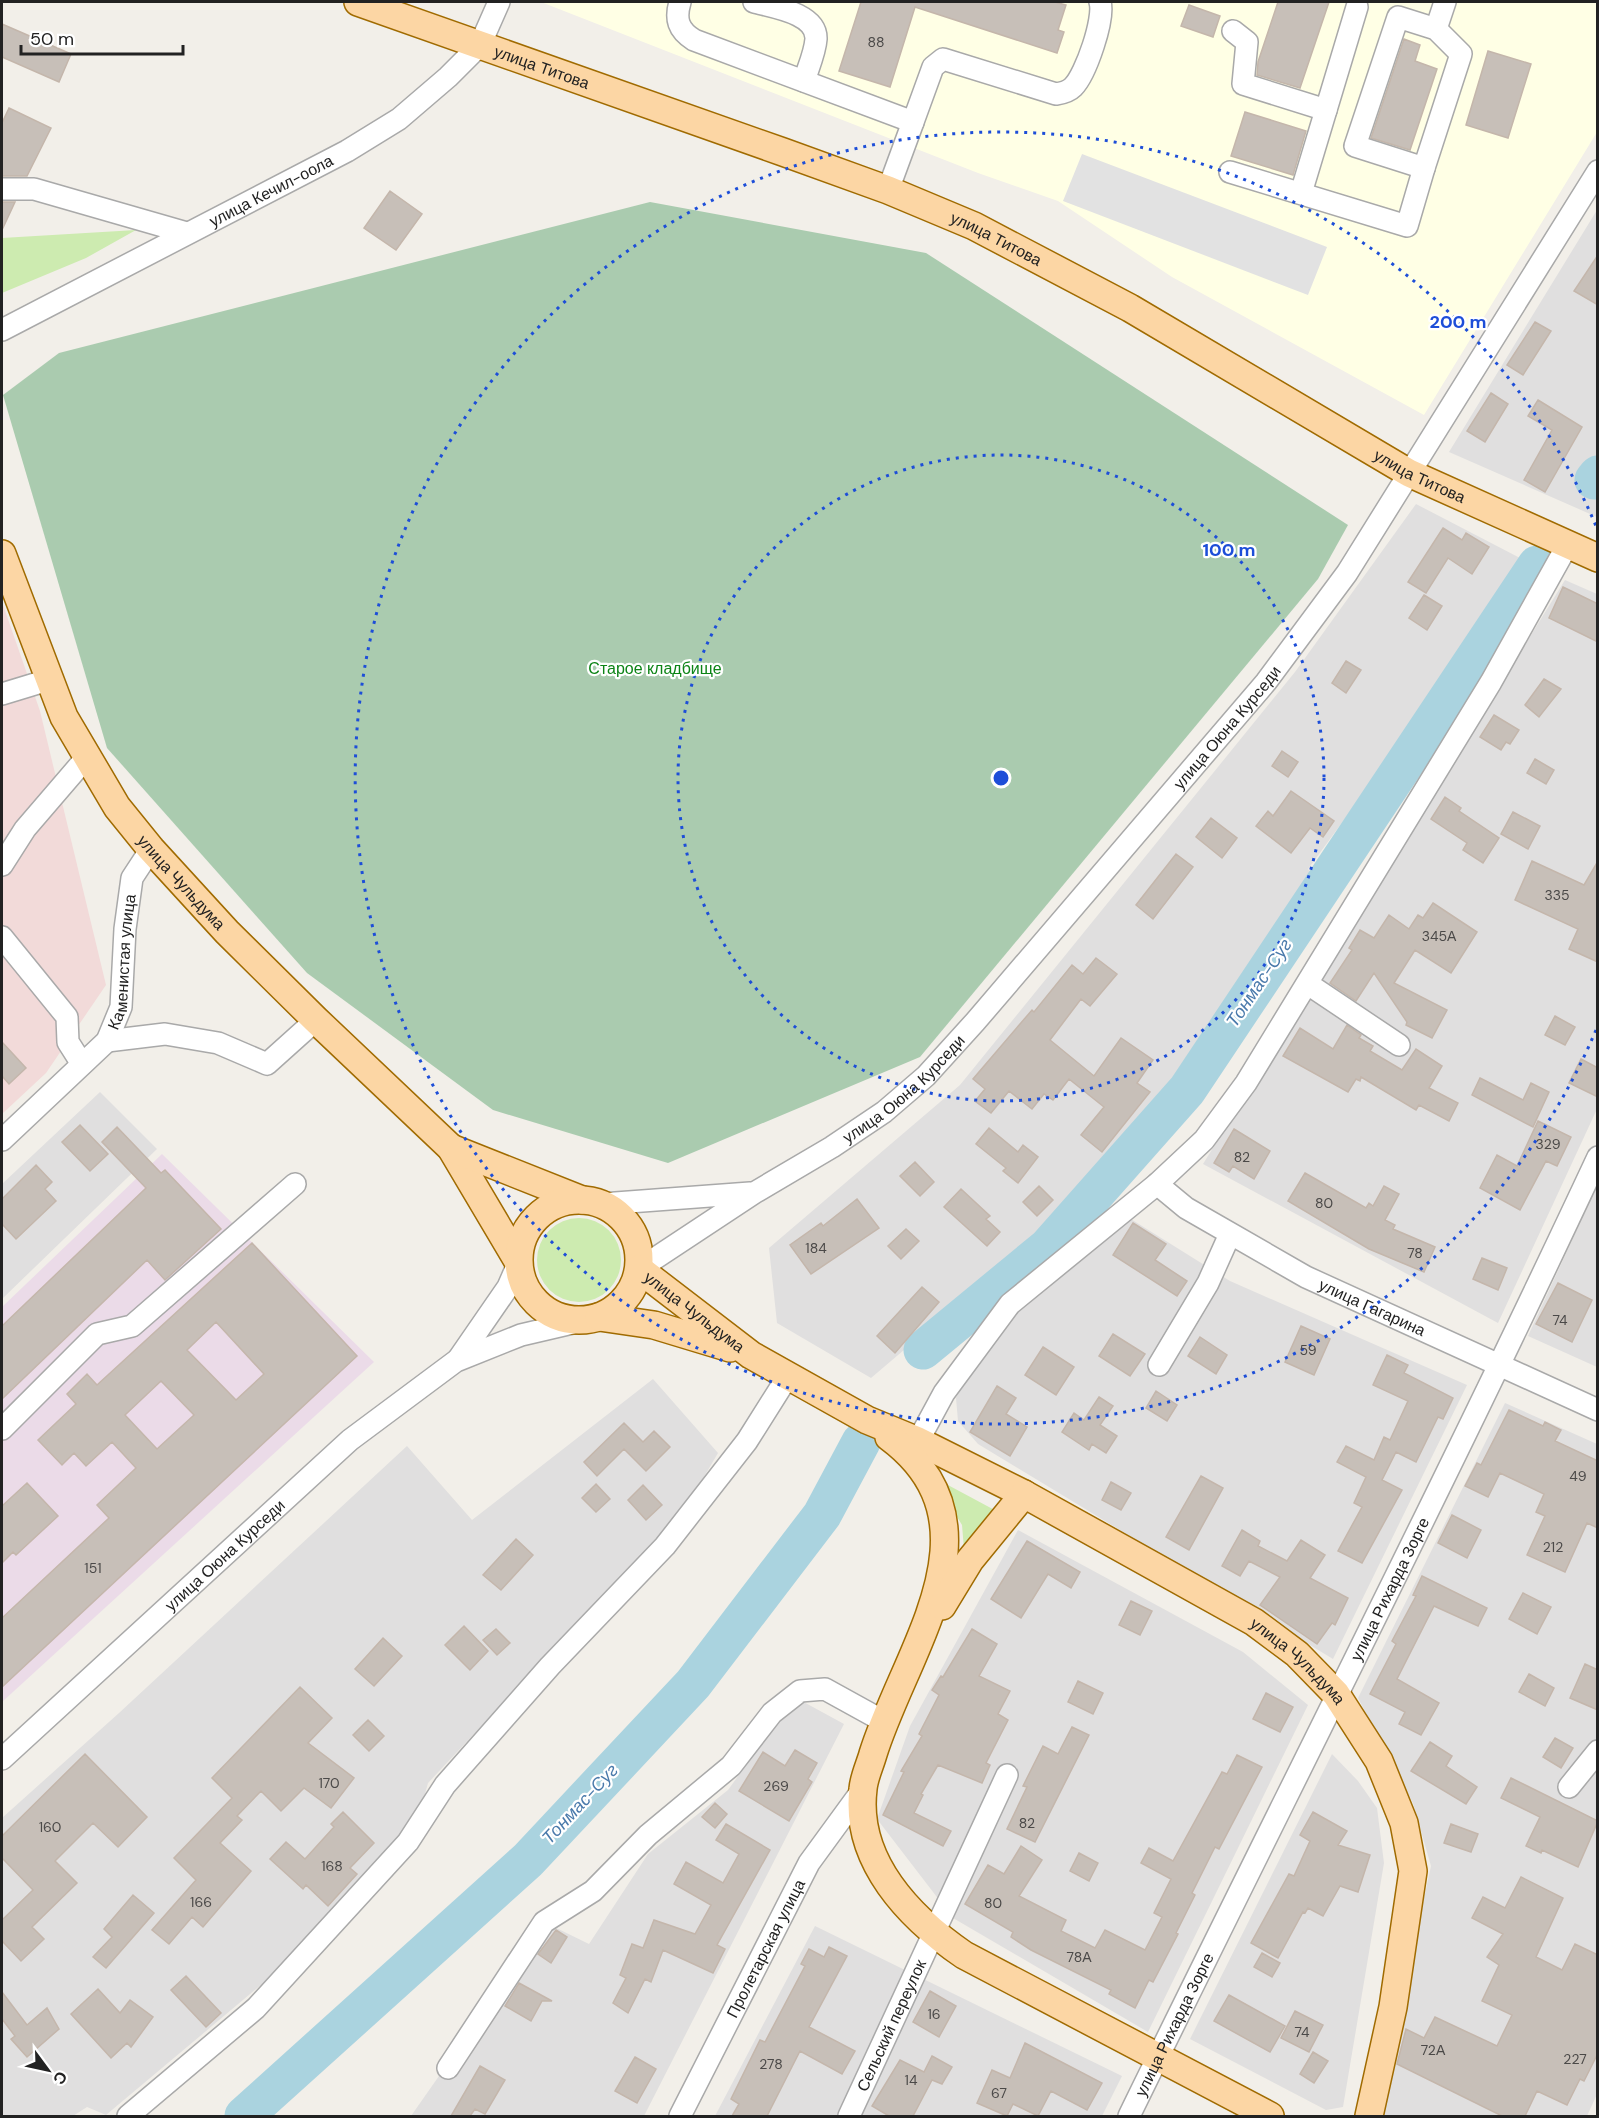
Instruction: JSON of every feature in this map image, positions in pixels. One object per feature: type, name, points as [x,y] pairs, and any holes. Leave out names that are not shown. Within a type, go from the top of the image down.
[{"type":"main road","name":"улица Титова","points":[[358,2],[888,190],[974,226],[1130,308],[1409,473],[1598,558]]},
{"type":"main road","name":"улица Чульдума","points":[[2,554],[48,680],[86,758],[117,807],[151,849],[227,932],[316,1020],[452,1148],[519,1263]]},
{"type":"main road","name":"улица Чульдума","points":[[452,1148],[592,1202]]},
{"type":"main road","points":[[562,1202],[592,1202],[616,1213],[628,1225],[636,1241],[639,1269],[634,1285],[614,1310],[590,1319],[563,1319],[545,1311],[532,1298],[522,1282],[519,1263],[520,1244],[529,1226],[543,1211],[562,1202]]},
{"type":"main road","name":"улица Чульдума","points":[[639,1269],[751,1355],[867,1420],[918,1441],[1024,1494],[1254,1622],[1297,1654],[1336,1694],[1379,1761],[1404,1823],[1413,1871],[1394,2007],[1370,2116]]},
{"type":"main road","name":"улица Чульдума","points":[[590,1319],[654,1325],[751,1355]]},
{"type":"main road","name":"улица Чульдума","points":[[867,1420],[902,1446],[922,1467],[936,1490],[943,1516],[946,1547],[941,1579],[918,1643],[884,1721],[863,1789],[864,1819],[870,1846],[892,1890],[934,1934],[964,1955],[1157,2059],[1270,2116]]},
{"type":"main road","points":[[918,1643],[970,1560],[1024,1494]]},
{"type":"street","name":"улица Кечил-оола","points":[[2,330],[377,133],[422,100],[480,45],[499,2]]},
{"type":"street","points":[[680,2],[676,15],[685,34],[913,122]]},
{"type":"street","points":[[754,2],[801,17],[814,29],[816,39],[804,81]]},
{"type":"street","points":[[888,190],[933,67],[943,59],[1056,94],[1071,89],[1082,75],[1100,22],[1100,2]]},
{"type":"street","points":[[1436,29],[1445,2]]},
{"type":"street","points":[[1301,194],[1357,8]]},
{"type":"street","points":[[1230,172],[1407,226],[1461,54],[1436,29],[1398,17],[1355,146],[1424,168]]},
{"type":"street","points":[[1233,31],[1246,42],[1243,84],[1326,110]]},
{"type":"street","name":"улица Оюна Курседи","points":[[639,1269],[754,1193],[832,1147],[884,1112],[926,1076],[968,1030],[1266,682],[1347,573],[1598,171]]},
{"type":"street","points":[[2,189],[34,189],[187,233]]},
{"type":"street","points":[[918,1441],[944,1393],[1010,1304],[1157,1184],[1204,1140],[1246,1083],[1491,682],[1568,544]]},
{"type":"street","points":[[2,694],[13,693],[48,680]]},
{"type":"street","points":[[2,865],[26,829],[86,758]]},
{"type":"street","name":"Каменистая улица","points":[[2,1140],[107,1041],[121,1007],[125,929],[132,878],[151,849]]},
{"type":"street","points":[[2,937],[67,1017],[68,1042],[82,1064]]},
{"type":"street","points":[[1308,984],[1399,1045]]},
{"type":"street","points":[[107,1041],[165,1034],[218,1044],[267,1064],[316,1020]]},
{"type":"street","name":"улица Рихарда Зорге","points":[[1129,2116],[1336,1694],[1500,1367],[1598,1157]]},
{"type":"street","points":[[2,1429],[97,1334],[132,1326],[295,1184]]},
{"type":"street","name":"улица Гагарина","points":[[1157,1184],[1186,1208],[1306,1277],[1598,1410]]},
{"type":"street","name":"улица Оюна Курседи","points":[[592,1202],[754,1193]]},
{"type":"street","points":[[1159,1365],[1208,1283],[1230,1234]]},
{"type":"street","name":"улица Оюна Курседи","points":[[456,1361],[508,1287],[519,1263]]},
{"type":"street","name":"улица Оюна Курседи","points":[[2,1759],[350,1440],[456,1361],[521,1335],[590,1319]]},
{"type":"street","points":[[128,2116],[256,2008],[408,1842],[445,1785],[550,1666],[665,1546],[747,1441],[788,1376]]},
{"type":"street","points":[[448,2068],[544,1922],[593,1891],[648,1835],[731,1766],[772,1713],[800,1691],[825,1689],[884,1721]]},
{"type":"street","points":[[1569,1787],[1598,1751]]},
{"type":"street","name":"Сельский переулок","points":[[849,2116],[1007,1776]]},
{"type":"street","name":"Пролетарская улица","points":[[680,2116],[809,1863],[863,1789]]},
{"type":"shaded area","points":[[541,2],[1597,2],[1597,132],[1424,415],[1172,277],[1058,201],[978,173]]},
{"type":"shaded area","points":[[1082,154],[1327,247],[1308,295],[1063,201]]},
{"type":"shaded area","points":[[1597,210],[1597,517],[1449,452]]},
{"type":"shaded area","points":[[1416,504],[1520,558],[1437,693],[1308,869],[1320,887],[1189,1063],[1038,1236],[871,1378],[777,1323],[769,1248],[960,1085],[1295,672]]},
{"type":"shaded area","points":[[1565,580],[1597,594],[1597,1109],[1498,1323],[1203,1164]]},
{"type":"shaded area","points":[[2,602],[40,711],[106,985],[46,1073],[2,1114]]},
{"type":"shaded area","points":[[100,1092],[157,1149],[2,1299],[2,1184]]},
{"type":"shaded area","points":[[162,1154],[374,1362],[2,1702],[2,1307]]},
{"type":"shaded area","points":[[1597,1186],[1597,1367],[1528,1336]]},
{"type":"shaded area","points":[[1126,1216],[1230,1281],[1467,1385],[1333,1659],[978,1444],[958,1421],[956,1398],[970,1368],[1016,1313]]},
{"type":"shaded area","points":[[653,1379],[718,1453],[685,1509],[428,1783],[420,1812],[268,1979],[106,2115],[87,2107],[73,2116],[2,2116],[2,1818],[119,1713],[407,1446],[472,1520]]},
{"type":"shaded area","points":[[1505,1403],[1597,1444],[1598,2092],[1587,2116],[1384,2116],[1386,2074],[1431,1866],[1413,1803],[1358,1698]]},
{"type":"shaded area","points":[[1018,1530],[1243,1652],[1308,1705],[1148,2032],[953,1918],[877,1819],[910,1726]]},
{"type":"shaded area","points":[[800,1700],[844,1724],[644,2116],[411,2116],[546,1923],[589,1944],[648,1854],[728,1790],[782,1716]]},
{"type":"shaded area","points":[[1332,1754],[1358,1781],[1377,1808],[1384,1863],[1343,2107],[1326,2110],[1190,2039]]},
{"type":"shaded area","points":[[815,1926],[1122,2076],[1102,2116],[715,2116]]},
{"type":"green space","name":"Старое кладбище","points":[[650,202],[926,253],[1348,525],[1318,579],[920,1057],[668,1163],[493,1110],[307,973],[107,748],[3,395],[59,353]]},
{"type":"green space","points":[[136,230],[86,258],[2,293],[2,238]]},
{"type":"green space","points":[[571,1218],[587,1218],[603,1225],[614,1236],[621,1252],[618,1276],[609,1290],[587,1302],[571,1302],[555,1295],[544,1284],[537,1268],[537,1252],[544,1236],[555,1225]]},
{"type":"green space","points":[[933,1477],[1002,1514],[966,1573],[962,1525]]},
{"type":"building","points":[[861,2],[1055,2],[1066,5],[1058,30],[1064,32],[1057,53],[915,7],[890,87],[839,71]]},
{"type":"building","points":[[1278,2],[1329,2],[1300,88],[1257,75],[1258,62]]},
{"type":"building","points":[[1189,5],[1220,16],[1213,37],[1181,26]]},
{"type":"building","points":[[2,24],[71,54],[59,82],[2,57]]},
{"type":"building","points":[[1404,39],[1420,45],[1415,61],[1437,69],[1410,150],[1371,138]]},
{"type":"building","points":[[1488,51],[1531,64],[1508,138],[1466,125]]},
{"type":"building","points":[[9,108],[51,128],[27,176],[2,176],[2,123]]},
{"type":"building","points":[[1245,112],[1306,131],[1293,175],[1231,156]]},
{"type":"building","points":[[390,191],[422,214],[396,250],[364,228]]},
{"type":"building","points":[[2,202],[15,202],[2,230]]},
{"type":"building","points":[[1598,255],[1598,305],[1574,291]]},
{"type":"building","points":[[1535,322],[1551,331],[1523,375],[1507,365]]},
{"type":"building","points":[[1491,393],[1508,404],[1485,442],[1467,431]]},
{"type":"building","points":[[1538,400],[1582,427],[1545,492],[1524,480],[1552,430],[1528,416]]},
{"type":"building","points":[[1443,528],[1462,540],[1466,533],[1489,547],[1472,574],[1448,558],[1426,593],[1408,582]]},
{"type":"building","points":[[1563,587],[1598,604],[1598,642],[1549,618]]},
{"type":"building","points":[[1424,595],[1442,606],[1427,630],[1409,618]]},
{"type":"building","points":[[1346,661],[1361,670],[1346,693],[1332,683]]},
{"type":"building","points":[[1544,679],[1561,689],[1539,717],[1525,705]]},
{"type":"building","points":[[1494,715],[1519,730],[1510,744],[1506,742],[1501,750],[1480,737]]},
{"type":"building","points":[[1282,751],[1298,762],[1288,777],[1272,766]]},
{"type":"building","points":[[1535,759],[1554,770],[1546,784],[1527,773]]},
{"type":"building","points":[[1291,791],[1334,821],[1323,837],[1310,828],[1291,853],[1256,826],[1268,811],[1273,816]]},
{"type":"building","points":[[1445,797],[1461,808],[1459,811],[1499,838],[1483,863],[1463,850],[1467,843],[1431,819]]},
{"type":"building","points":[[1513,812],[1540,826],[1528,849],[1501,834]]},
{"type":"building","points":[[1211,818],[1237,838],[1222,858],[1196,837]]},
{"type":"building","points":[[1176,854],[1193,867],[1153,919],[1136,905]]},
{"type":"building","points":[[1532,861],[1584,885],[1598,861],[1598,962],[1569,949],[1578,929],[1515,900]]},
{"type":"building","points":[[1433,903],[1477,932],[1451,973],[1415,950],[1394,983],[1447,1010],[1432,1038],[1406,1025],[1407,1022],[1374,973],[1356,1001],[1330,983],[1352,950],[1349,948],[1360,930],[1374,938],[1389,915],[1409,929],[1418,915],[1423,918]]},
{"type":"building","points":[[1096,958],[1117,974],[1090,1006],[1081,999],[1050,1040],[1094,1076],[1121,1038],[1153,1060],[1137,1083],[1150,1092],[1102,1152],[1081,1135],[1104,1107],[1069,1079],[1053,1100],[1044,1094],[1032,1109],[1009,1091],[991,1113],[975,1101],[985,1089],[973,1079],[1032,1010],[1034,1012],[1072,965],[1083,974]]},
{"type":"building","points":[[1555,1016],[1575,1027],[1565,1045],[1545,1035]]},
{"type":"building","points":[[1347,1025],[1361,1035],[1359,1038],[1373,1046],[1370,1051],[1402,1070],[1416,1049],[1442,1066],[1429,1088],[1458,1103],[1449,1121],[1419,1105],[1416,1110],[1361,1077],[1360,1081],[1356,1079],[1348,1092],[1283,1056],[1300,1028],[1333,1049]]},
{"type":"building","points":[[2,1042],[26,1068],[9,1084],[2,1076]]},
{"type":"building","points":[[1581,1059],[1598,1068],[1598,1097],[1569,1083]]},
{"type":"building","points":[[1480,1078],[1523,1100],[1531,1083],[1549,1092],[1533,1127],[1472,1095]]},
{"type":"building","points":[[1538,1121],[1571,1137],[1557,1166],[1546,1161],[1520,1210],[1480,1188],[1497,1155],[1517,1166]]},
{"type":"building","points":[[80,1125],[108,1154],[90,1171],[62,1142]]},
{"type":"building","points":[[117,1127],[161,1173],[165,1170],[221,1229],[165,1280],[147,1260],[2,1399],[2,1326],[146,1188],[102,1142]]},
{"type":"building","points":[[989,1128],[1018,1152],[1023,1145],[1038,1157],[1018,1183],[1003,1171],[1006,1168],[976,1144]]},
{"type":"building","points":[[1234,1129],[1270,1151],[1254,1179],[1233,1166],[1229,1172],[1214,1163]]},
{"type":"building","points":[[915,1162],[934,1182],[920,1196],[900,1176]]},
{"type":"building","points":[[36,1165],[52,1182],[45,1189],[56,1201],[16,1239],[2,1224],[2,1199]]},
{"type":"building","points":[[1305,1173],[1366,1208],[1369,1203],[1373,1206],[1384,1186],[1399,1194],[1385,1220],[1395,1225],[1393,1229],[1435,1247],[1424,1272],[1369,1249],[1288,1201]]},
{"type":"building","points":[[1039,1186],[1053,1200],[1037,1216],[1023,1202]]},
{"type":"building","points":[[961,1189],[990,1216],[986,1219],[1000,1232],[987,1246],[944,1207]]},
{"type":"building","points":[[857,1199],[879,1228],[811,1274],[790,1245],[821,1223],[823,1226]]},
{"type":"building","points":[[1133,1223],[1166,1244],[1155,1260],[1187,1281],[1177,1296],[1113,1255]]},
{"type":"building","points":[[906,1229],[919,1241],[901,1259],[888,1246]]},
{"type":"building","points":[[252,1243],[357,1356],[2,1687],[2,1618],[109,1518],[97,1505],[136,1468],[112,1442],[86,1466],[74,1453],[62,1465],[38,1440],[76,1404],[67,1394],[87,1374],[97,1385]],"holes":[[[216,1322],[264,1374],[236,1400],[187,1350]],[[161,1381],[194,1415],[157,1449],[125,1415]]]},
{"type":"building","points":[[1482,1258],[1507,1268],[1498,1290],[1473,1279]]},
{"type":"building","points":[[1558,1283],[1592,1300],[1572,1342],[1536,1324]]},
{"type":"building","points":[[922,1287],[939,1302],[895,1353],[877,1336]]},
{"type":"building","points":[[1301,1326],[1330,1339],[1314,1375],[1285,1362]]},
{"type":"building","points":[[1113,1334],[1145,1354],[1130,1376],[1099,1356]]},
{"type":"building","points":[[1200,1337],[1227,1355],[1216,1374],[1188,1356]]},
{"type":"building","points":[[1043,1347],[1074,1367],[1056,1395],[1025,1375]]},
{"type":"building","points":[[1387,1355],[1408,1365],[1404,1373],[1453,1398],[1443,1419],[1438,1417],[1416,1462],[1396,1452],[1382,1480],[1402,1490],[1362,1563],[1338,1551],[1362,1507],[1354,1503],[1366,1477],[1337,1462],[1346,1446],[1374,1460],[1384,1437],[1390,1440],[1408,1401],[1373,1385]]},
{"type":"building","points":[[997,1386],[1016,1398],[1006,1414],[1027,1427],[1010,1456],[970,1432]]},
{"type":"building","points":[[1156,1391],[1177,1405],[1167,1421],[1146,1408]]},
{"type":"building","points":[[1099,1397],[1113,1406],[1100,1425],[1117,1436],[1106,1453],[1092,1444],[1089,1450],[1062,1432],[1074,1413],[1084,1420]]},
{"type":"building","points":[[1509,1410],[1543,1426],[1545,1422],[1561,1430],[1555,1441],[1598,1461],[1598,1528],[1587,1523],[1565,1572],[1527,1555],[1545,1516],[1536,1512],[1544,1494],[1500,1473],[1488,1497],[1465,1486],[1477,1463],[1481,1465]]},
{"type":"building","points":[[624,1423],[643,1442],[654,1431],[670,1447],[646,1471],[624,1449],[597,1476],[584,1462]]},
{"type":"building","points":[[1201,1476],[1223,1488],[1189,1550],[1166,1537]]},
{"type":"building","points":[[1111,1482],[1131,1493],[1121,1510],[1102,1500]]},
{"type":"building","points":[[27,1483],[58,1516],[16,1555],[13,1552],[2,1563],[2,1506]]},
{"type":"building","points":[[596,1484],[610,1499],[596,1512],[582,1498]]},
{"type":"building","points":[[643,1485],[662,1505],[646,1520],[628,1500]]},
{"type":"building","points":[[1452,1515],[1481,1530],[1467,1558],[1438,1543]]},
{"type":"building","points":[[1242,1530],[1260,1541],[1258,1546],[1287,1561],[1301,1540],[1325,1555],[1310,1578],[1348,1598],[1335,1625],[1332,1623],[1317,1644],[1260,1605],[1280,1577],[1249,1561],[1240,1576],[1222,1566]]},
{"type":"building","points":[[516,1539],[533,1555],[501,1590],[483,1575]]},
{"type":"building","points":[[1027,1541],[1080,1572],[1071,1588],[1048,1574],[1021,1618],[991,1599]]},
{"type":"building","points":[[1422,1576],[1487,1608],[1478,1626],[1434,1606],[1397,1679],[1439,1703],[1421,1735],[1399,1724],[1405,1712],[1370,1694],[1396,1644],[1392,1641],[1416,1596],[1413,1595]]},
{"type":"building","points":[[1523,1593],[1551,1607],[1537,1634],[1509,1619]]},
{"type":"building","points":[[1131,1601],[1152,1611],[1140,1635],[1119,1625]]},
{"type":"building","points":[[464,1626],[488,1651],[470,1670],[445,1645]]},
{"type":"building","points":[[496,1629],[510,1643],[497,1655],[483,1640]]},
{"type":"building","points":[[972,1629],[997,1644],[979,1676],[1010,1691],[998,1714],[1008,1720],[986,1763],[990,1765],[982,1783],[938,1765],[921,1794],[923,1795],[914,1813],[951,1831],[943,1846],[883,1815],[904,1772],[901,1771],[922,1736],[919,1734],[939,1695],[932,1690],[941,1676],[943,1677]]},
{"type":"building","points":[[383,1638],[402,1656],[374,1686],[355,1669]]},
{"type":"building","points":[[1585,1664],[1598,1670],[1598,1710],[1570,1698]]},
{"type":"building","points":[[1529,1674],[1554,1688],[1545,1706],[1519,1692]]},
{"type":"building","points":[[1078,1681],[1103,1693],[1093,1714],[1068,1702]]},
{"type":"building","points":[[300,1687],[332,1718],[308,1743],[354,1778],[331,1808],[304,1788],[281,1811],[261,1791],[237,1816],[242,1820],[220,1843],[251,1871],[203,1927],[192,1917],[169,1944],[152,1930],[196,1880],[174,1858],[232,1798],[212,1778]]},
{"type":"building","points":[[1266,1693],[1293,1707],[1280,1732],[1253,1719]]},
{"type":"building","points":[[368,1720],[384,1736],[369,1751],[353,1735]]},
{"type":"building","points":[[1072,1727],[1089,1735],[1035,1842],[1007,1829],[1027,1787],[1023,1786],[1043,1746],[1058,1754]]},
{"type":"building","points":[[1555,1738],[1573,1748],[1561,1768],[1543,1757]]},
{"type":"building","points":[[1430,1742],[1452,1756],[1446,1766],[1477,1787],[1466,1804],[1411,1771]]},
{"type":"building","points":[[795,1750],[817,1763],[808,1779],[812,1782],[789,1821],[739,1791],[763,1752],[785,1766]]},
{"type":"building","points":[[85,1754],[147,1817],[118,1847],[93,1823],[55,1861],[77,1883],[32,1927],[44,1939],[21,1961],[2,1941],[2,1920],[33,1890],[2,1858],[2,1836]]},
{"type":"building","points":[[1237,1755],[1262,1767],[1219,1849],[1215,1847],[1192,1893],[1195,1895],[1176,1933],[1178,1934],[1153,1982],[1149,1980],[1135,2008],[1109,1994],[1111,1990],[1031,1950],[1011,1937],[1013,1932],[965,1904],[988,1865],[1004,1874],[1021,1846],[1042,1860],[1019,1896],[1066,1920],[1061,1931],[1095,1948],[1105,1930],[1145,1950],[1162,1917],[1154,1913],[1171,1879],[1141,1863],[1149,1848],[1173,1861],[1222,1772],[1227,1774]]},
{"type":"building","points":[[1511,1778],[1598,1821],[1578,1867],[1542,1850],[1541,1853],[1526,1846],[1540,1817],[1501,1798]]},
{"type":"building","points":[[715,1803],[727,1814],[715,1828],[702,1817]]},
{"type":"building","points":[[343,1812],[374,1843],[350,1868],[357,1874],[328,1906],[306,1885],[303,1889],[270,1859],[286,1842],[305,1859],[334,1827],[331,1824]]},
{"type":"building","points":[[1313,1812],[1347,1831],[1338,1845],[1370,1855],[1358,1892],[1340,1886],[1323,1916],[1308,1908],[1305,1913],[1303,1912],[1278,1958],[1251,1943],[1289,1874],[1294,1876],[1310,1841],[1300,1835]]},
{"type":"building","points":[[726,1824],[770,1850],[717,1945],[725,1949],[713,1973],[663,1950],[651,1982],[645,1979],[628,2013],[613,2003],[626,1978],[620,1975],[632,1944],[643,1948],[654,1920],[695,1934],[711,1905],[674,1884],[686,1862],[723,1883],[739,1854],[716,1840]]},
{"type":"building","points":[[1451,1824],[1478,1834],[1471,1852],[1444,1843]]},
{"type":"building","points":[[1079,1853],[1098,1863],[1089,1881],[1070,1871]]},
{"type":"building","points":[[1521,1877],[1563,1898],[1536,1957],[1562,1970],[1575,1944],[1598,1955],[1598,2053],[1584,2081],[1580,2079],[1567,2105],[1537,2091],[1525,2116],[1502,2116],[1397,2064],[1406,2029],[1424,2038],[1435,2017],[1497,2046],[1512,2015],[1482,2001],[1499,1965],[1487,1957],[1503,1934],[1472,1918],[1483,1897],[1505,1908]]},
{"type":"building","points":[[133,1895],[154,1913],[106,1968],[93,1957],[112,1937],[104,1929]]},
{"type":"building","points":[[556,1930],[567,1937],[551,1963],[538,1954]]},
{"type":"building","points":[[829,1947],[847,1956],[809,2027],[855,2051],[842,2074],[800,2051],[767,2116],[732,2116],[739,2104],[731,2099],[760,2040],[765,2042],[805,1966],[801,1964],[809,1949],[824,1957]]},
{"type":"building","points":[[1262,1953],[1280,1963],[1272,1977],[1254,1967]]},
{"type":"building","points":[[186,1976],[221,2013],[206,2027],[171,1990]]},
{"type":"building","points":[[519,1983],[552,2001],[542,2001],[531,2021],[505,2006]]},
{"type":"building","points":[[98,1989],[120,2013],[130,2000],[153,2017],[131,2047],[127,2043],[111,2058],[71,2014]]},
{"type":"building","points":[[930,1991],[956,2006],[939,2037],[913,2022]]},
{"type":"building","points":[[2,1992],[27,2025],[47,2008],[59,2029],[27,2057],[11,2039],[15,2036],[2,2019]]},
{"type":"building","points":[[1229,1995],[1285,2026],[1270,2052],[1214,2021]]},
{"type":"building","points":[[1295,2011],[1323,2025],[1309,2052],[1281,2038]]},
{"type":"building","points":[[1025,2043],[1102,2083],[1087,2110],[1051,2091],[1038,2116],[1013,2104],[1007,2116],[977,2103],[992,2070],[1010,2078]]},
{"type":"building","points":[[1313,2052],[1328,2061],[1314,2083],[1300,2074]]},
{"type":"building","points":[[932,2056],[952,2067],[942,2084],[932,2080],[913,2116],[889,2116],[872,2106],[900,2060],[924,2072]]},
{"type":"building","points":[[635,2057],[656,2069],[637,2103],[615,2091]]},
{"type":"building","points":[[480,2066],[505,2080],[485,2114],[475,2109],[470,2116],[451,2116]]},
{"type":"waterway","name":"Тонмас-Суг","points":[[1594,480],[1598,475]]},
{"type":"waterway","name":"Тонмас-Суг","points":[[923,1350],[1048,1247],[1187,1090],[1537,565]]},
{"type":"waterway","name":"Тонмас-Суг","points":[[244,2116],[528,1860],[693,1684],[822,1515],[861,1442]]}]
